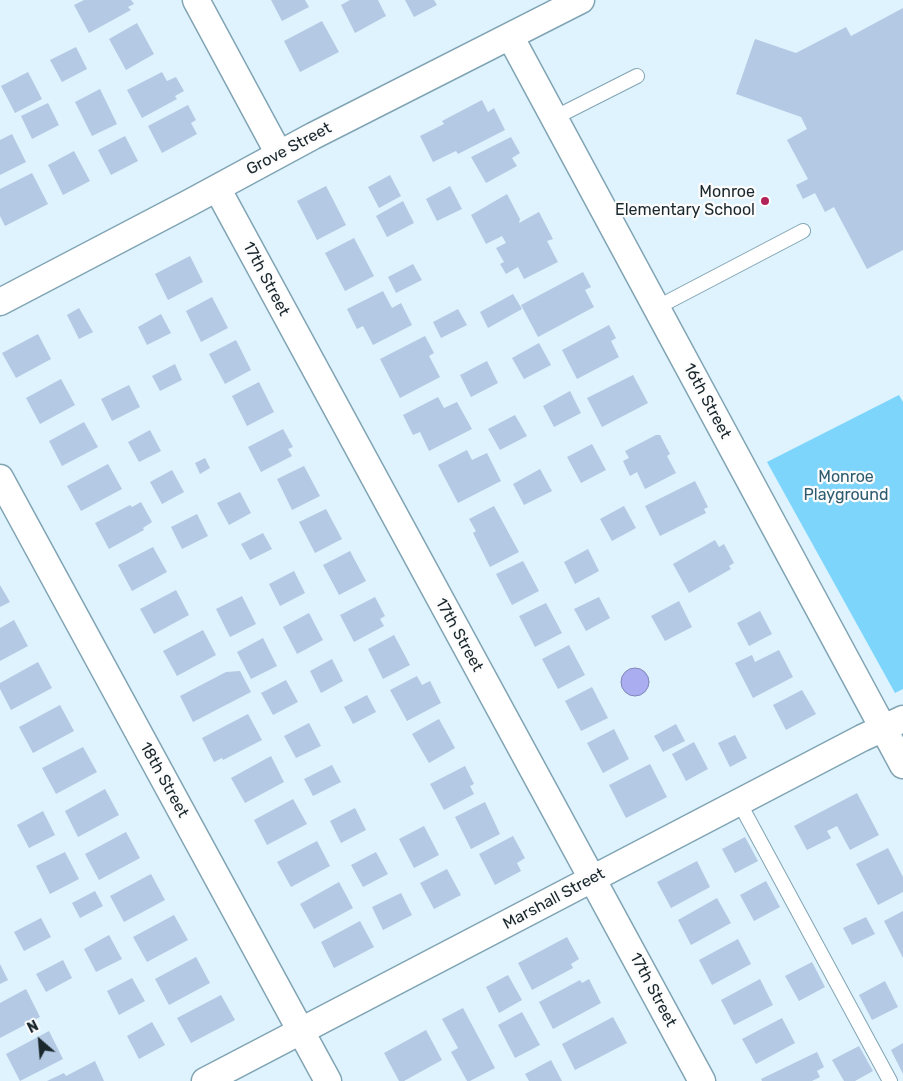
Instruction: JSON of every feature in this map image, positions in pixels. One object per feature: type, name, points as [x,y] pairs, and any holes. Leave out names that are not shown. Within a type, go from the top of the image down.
[{"type":"street","points":[[196,0],[279,154]]},
{"type":"street","name":"Grove Street","points":[[0,302],[279,154],[581,0]]},
{"type":"street","name":"16th Street","points":[[510,36],[656,308],[893,724],[903,765]]},
{"type":"street","name":"17th Street","points":[[217,188],[702,1081]]},
{"type":"street","name":"18th Street","points":[[0,478],[328,1081]]},
{"type":"street","name":"Marshall Street","points":[[205,1081],[893,724]]},
{"type":"lane","points":[[554,118],[637,76]]},
{"type":"lane","points":[[656,308],[735,264],[803,231]]},
{"type":"lane","points":[[740,804],[890,1081]]},
{"type":"green space","name":"Monroe Playground","points":[[899,395],[903,402],[903,689],[895,693],[767,462]]},
{"type":"shaded area","points":[[635,668],[645,672],[649,682],[645,692],[635,696],[625,692],[621,682],[625,672]]},
{"type":"building","points":[[84,0],[131,0],[134,4],[128,7],[131,10],[89,33],[74,5]]},
{"type":"building","points":[[271,0],[305,0],[309,7],[282,21]]},
{"type":"building","points":[[350,0],[378,0],[386,16],[355,33],[341,5]]},
{"type":"building","points":[[405,0],[434,0],[437,5],[414,17]]},
{"type":"building","points":[[903,8],[903,250],[867,269],[834,207],[825,212],[815,193],[803,199],[796,185],[808,179],[787,140],[807,129],[801,117],[736,94],[755,39],[796,53],[846,27],[851,36]]},
{"type":"building","points":[[322,21],[339,52],[300,72],[284,41]]},
{"type":"building","points":[[137,23],[154,54],[126,70],[109,39]]},
{"type":"building","points":[[76,47],[87,69],[62,82],[50,60]]},
{"type":"building","points":[[28,72],[42,99],[15,113],[1,86]]},
{"type":"building","points":[[162,72],[167,81],[176,77],[184,91],[175,96],[177,99],[142,118],[127,90]]},
{"type":"building","points":[[100,89],[117,124],[92,136],[75,102]]},
{"type":"building","points":[[482,100],[488,112],[494,108],[505,130],[458,154],[456,151],[433,162],[420,136],[444,124],[442,121]]},
{"type":"building","points":[[48,103],[59,125],[32,139],[21,116]]},
{"type":"building","points":[[188,105],[196,120],[191,123],[197,134],[162,153],[148,126]]},
{"type":"building","points":[[12,134],[26,162],[0,175],[0,140]]},
{"type":"building","points":[[125,136],[138,161],[111,175],[98,150]]},
{"type":"building","points":[[511,137],[520,153],[512,158],[517,166],[486,183],[471,157]]},
{"type":"building","points":[[74,151],[90,181],[63,195],[48,165]]},
{"type":"building","points":[[32,173],[48,204],[5,226],[0,216],[0,189]]},
{"type":"building","points":[[390,175],[401,196],[379,208],[368,187]]},
{"type":"building","points":[[326,186],[346,225],[317,240],[297,201]]},
{"type":"building","points":[[450,186],[462,209],[437,221],[426,199]]},
{"type":"building","points":[[507,194],[520,219],[519,223],[539,212],[553,239],[547,241],[558,262],[524,279],[518,267],[506,274],[500,264],[504,262],[496,248],[506,243],[502,236],[486,244],[471,215]]},
{"type":"building","points":[[403,201],[414,223],[387,237],[376,216]]},
{"type":"building","points":[[354,238],[374,276],[345,291],[325,253]]},
{"type":"building","points":[[190,256],[203,282],[168,300],[155,274]]},
{"type":"building","points":[[413,264],[422,280],[396,293],[388,277]]},
{"type":"building","points":[[583,272],[591,287],[585,290],[594,307],[538,337],[521,305]]},
{"type":"building","points":[[383,291],[392,308],[401,303],[412,325],[373,345],[363,326],[357,329],[347,309]]},
{"type":"building","points":[[513,294],[522,309],[488,328],[480,312]]},
{"type":"building","points":[[212,297],[228,328],[201,342],[186,311]]},
{"type":"building","points":[[79,308],[93,332],[79,339],[67,315]]},
{"type":"building","points":[[458,309],[467,325],[441,338],[433,322]]},
{"type":"building","points":[[161,314],[171,333],[147,345],[138,327]]},
{"type":"building","points":[[609,325],[616,338],[611,341],[619,357],[577,379],[562,350]]},
{"type":"building","points":[[38,334],[51,359],[16,378],[2,353]]},
{"type":"building","points":[[425,336],[434,353],[429,356],[440,377],[400,398],[380,359]]},
{"type":"building","points":[[236,340],[251,370],[225,384],[209,354]]},
{"type":"building","points":[[539,343],[551,365],[524,379],[512,358]]},
{"type":"building","points":[[487,361],[498,383],[471,397],[460,375]]},
{"type":"building","points":[[175,364],[182,380],[160,391],[152,376]]},
{"type":"building","points":[[633,375],[648,403],[602,427],[587,398]]},
{"type":"building","points":[[61,379],[75,405],[40,424],[26,398]]},
{"type":"building","points":[[259,382],[274,412],[247,426],[232,396]]},
{"type":"building","points":[[129,385],[140,407],[112,421],[101,399]]},
{"type":"building","points":[[570,391],[581,413],[554,427],[543,406]]},
{"type":"building","points":[[438,397],[444,408],[457,402],[472,429],[429,451],[420,432],[413,435],[403,415]]},
{"type":"building","points":[[515,415],[527,436],[500,450],[488,429]]},
{"type":"building","points":[[84,422],[98,447],[62,466],[49,441]]},
{"type":"building","points":[[283,429],[293,447],[288,449],[292,456],[261,472],[248,447]]},
{"type":"building","points":[[150,430],[161,451],[139,462],[128,442]]},
{"type":"building","points":[[656,435],[660,435],[670,454],[667,456],[676,473],[645,489],[637,472],[630,476],[623,461],[629,458],[625,451]]},
{"type":"building","points":[[592,444],[606,470],[581,483],[567,457]]},
{"type":"building","points":[[467,450],[472,460],[487,453],[501,481],[458,503],[438,465]]},
{"type":"building","points":[[205,458],[210,468],[200,474],[195,463]]},
{"type":"building","points":[[108,464],[122,489],[81,511],[67,486]]},
{"type":"building","points":[[304,466],[320,496],[292,510],[277,479]]},
{"type":"building","points":[[540,469],[552,491],[524,505],[513,484]]},
{"type":"building","points":[[172,470],[184,492],[162,504],[150,482]]},
{"type":"building","points":[[695,481],[708,507],[704,509],[706,513],[660,536],[645,506]]},
{"type":"building","points":[[240,492],[251,513],[229,525],[217,503]]},
{"type":"building","points":[[141,502],[152,522],[143,528],[144,530],[109,549],[95,523],[130,505],[132,507]]},
{"type":"building","points":[[494,506],[519,552],[490,567],[473,533],[476,531],[469,519]]},
{"type":"building","points":[[624,506],[636,528],[612,541],[600,519]]},
{"type":"building","points":[[326,509],[342,539],[315,553],[299,522]]},
{"type":"building","points":[[197,514],[208,536],[182,549],[171,527]]},
{"type":"building","points":[[263,533],[272,549],[250,560],[241,544]]},
{"type":"building","points":[[715,540],[719,547],[724,544],[734,563],[729,566],[731,569],[689,593],[673,564]]},
{"type":"building","points":[[153,547],[167,572],[132,591],[118,565]]},
{"type":"building","points":[[588,549],[599,571],[575,584],[564,562]]},
{"type":"building","points":[[350,551],[366,581],[339,595],[323,565]]},
{"type":"building","points":[[523,561],[539,591],[512,605],[496,574]]},
{"type":"building","points":[[294,571],[305,593],[280,606],[269,584]]},
{"type":"building","points":[[0,585],[10,602],[0,607]]},
{"type":"building","points":[[176,590],[189,615],[154,634],[140,609]]},
{"type":"building","points":[[242,596],[256,624],[230,637],[216,609]]},
{"type":"building","points":[[375,597],[385,616],[380,619],[384,626],[354,642],[340,615]]},
{"type":"building","points":[[599,597],[610,618],[586,631],[574,609]]},
{"type":"building","points":[[679,601],[692,627],[665,641],[651,616]]},
{"type":"building","points":[[546,603],[562,633],[535,647],[519,616]]},
{"type":"building","points":[[760,611],[772,634],[749,646],[737,623]]},
{"type":"building","points":[[309,613],[323,640],[297,654],[283,627]]},
{"type":"building","points":[[14,620],[28,646],[0,661],[0,628]]},
{"type":"building","points":[[203,630],[216,655],[177,676],[163,651]]},
{"type":"building","points":[[394,635],[410,665],[383,679],[368,649]]},
{"type":"building","points":[[263,638],[277,666],[251,679],[237,652]]},
{"type":"building","points":[[569,645],[585,675],[558,689],[542,659]]},
{"type":"building","points":[[779,650],[793,677],[753,698],[735,663],[752,655],[755,662]]},
{"type":"building","points":[[332,659],[343,681],[321,693],[310,671]]},
{"type":"building","points":[[38,662],[52,688],[11,710],[0,689],[0,683]]},
{"type":"building","points":[[240,671],[251,692],[193,722],[180,696],[226,672]]},
{"type":"building","points":[[417,676],[422,685],[430,681],[441,703],[407,721],[390,690]]},
{"type":"building","points":[[286,680],[298,702],[273,715],[261,693]]},
{"type":"building","points":[[592,687],[608,718],[581,731],[565,701]]},
{"type":"building","points":[[802,690],[816,714],[786,730],[773,705]]},
{"type":"building","points":[[367,695],[376,712],[353,724],[344,707]]},
{"type":"building","points":[[60,705],[74,731],[33,753],[19,727]]},
{"type":"building","points":[[248,714],[262,740],[223,760],[222,758],[214,762],[202,738]]},
{"type":"building","points":[[439,719],[455,748],[429,763],[412,734]]},
{"type":"building","points":[[309,723],[321,746],[296,758],[284,736]]},
{"type":"building","points":[[676,724],[685,741],[663,752],[654,736]]},
{"type":"building","points":[[614,729],[629,759],[603,773],[587,743]]},
{"type":"building","points":[[735,735],[747,758],[730,767],[718,743]]},
{"type":"building","points":[[694,742],[708,769],[686,781],[672,754]]},
{"type":"building","points":[[83,747],[97,772],[56,794],[42,768]]},
{"type":"building","points":[[271,756],[284,782],[245,803],[231,778]]},
{"type":"building","points":[[650,764],[667,797],[626,818],[609,785]]},
{"type":"building","points":[[332,765],[341,782],[313,796],[304,779]]},
{"type":"building","points":[[465,766],[474,784],[470,786],[474,794],[444,810],[430,784]]},
{"type":"building","points":[[105,789],[119,815],[78,837],[65,811]]},
{"type":"building","points":[[857,793],[879,835],[850,850],[837,826],[827,831],[831,838],[807,850],[794,826]]},
{"type":"building","points":[[293,799],[307,824],[267,845],[254,820]]},
{"type":"building","points":[[485,802],[500,834],[471,849],[455,817]]},
{"type":"building","points":[[355,808],[366,830],[341,843],[330,821]]},
{"type":"building","points":[[43,811],[55,835],[29,848],[17,825]]},
{"type":"building","points":[[424,826],[439,855],[414,868],[399,839]]},
{"type":"building","points":[[126,832],[140,858],[99,880],[85,854]]},
{"type":"building","points":[[513,836],[525,858],[517,863],[521,871],[495,885],[479,854]]},
{"type":"building","points":[[745,837],[758,861],[735,873],[722,849]]},
{"type":"building","points":[[317,841],[330,866],[291,887],[277,862]]},
{"type":"building","points":[[888,848],[903,877],[903,892],[878,905],[856,864]]},
{"type":"building","points":[[65,852],[79,879],[50,894],[36,866]]},
{"type":"building","points":[[376,852],[388,874],[363,887],[351,865]]},
{"type":"building","points":[[697,861],[710,887],[671,908],[657,882]]},
{"type":"building","points":[[447,869],[461,895],[434,909],[420,883]]},
{"type":"building","points":[[151,874],[165,900],[124,922],[110,896]]},
{"type":"building","points":[[766,881],[780,907],[754,921],[740,895]]},
{"type":"building","points":[[339,882],[353,908],[314,929],[300,904]]},
{"type":"building","points":[[95,891],[103,906],[80,918],[72,903]]},
{"type":"building","points":[[401,893],[412,915],[383,930],[372,907]]},
{"type":"building","points":[[717,898],[731,923],[691,945],[678,920]]},
{"type":"building","points":[[903,911],[903,958],[884,921]]},
{"type":"building","points":[[174,915],[188,940],[147,962],[133,937]]},
{"type":"building","points":[[866,917],[875,934],[852,945],[843,928]]},
{"type":"building","points":[[41,918],[51,937],[24,951],[14,932]]},
{"type":"building","points":[[360,921],[374,947],[334,968],[321,942]]},
{"type":"building","points":[[109,935],[122,959],[96,972],[84,949]]},
{"type":"building","points":[[567,937],[579,959],[571,964],[573,968],[532,990],[518,963]]},
{"type":"building","points":[[738,939],[751,964],[712,985],[699,960]]},
{"type":"building","points":[[196,957],[210,983],[169,1005],[155,979]]},
{"type":"building","points":[[63,960],[72,978],[46,992],[36,974]]},
{"type":"building","points":[[812,962],[825,987],[799,1001],[785,976]]},
{"type":"building","points":[[0,964],[8,980],[0,984]]},
{"type":"building","points":[[508,975],[522,1000],[499,1013],[486,987]]},
{"type":"building","points":[[132,978],[145,1001],[119,1015],[107,991]]},
{"type":"building","points":[[589,979],[601,1003],[553,1029],[539,1002],[580,980],[582,983]]},
{"type":"building","points":[[760,979],[773,1005],[734,1025],[721,1000]]},
{"type":"building","points":[[885,981],[898,1007],[872,1020],[859,995]]},
{"type":"building","points":[[26,989],[40,1017],[0,1038],[0,1003]]},
{"type":"building","points":[[221,995],[235,1020],[191,1043],[177,1018]]},
{"type":"building","points":[[463,1008],[495,1068],[470,1081],[467,1081],[451,1052],[458,1048],[442,1019]]},
{"type":"building","points":[[522,1012],[540,1045],[515,1058],[498,1025]]},
{"type":"building","points":[[613,1017],[627,1043],[575,1070],[562,1044]]},
{"type":"building","points":[[782,1018],[795,1043],[756,1064],[742,1039]]},
{"type":"building","points":[[152,1022],[165,1045],[139,1059],[127,1036]]},
{"type":"building","points":[[426,1030],[442,1060],[404,1081],[399,1081],[384,1053]]},
{"type":"building","points":[[49,1031],[63,1059],[20,1081],[6,1054]]},
{"type":"building","points":[[903,1043],[903,1074],[891,1050]]},
{"type":"building","points":[[859,1046],[873,1071],[855,1081],[844,1081],[832,1060]]},
{"type":"building","points":[[817,1052],[824,1067],[817,1071],[820,1077],[812,1081],[762,1081],[761,1079]]},
{"type":"building","points":[[551,1060],[562,1081],[529,1081],[525,1074]]},
{"type":"building","points":[[95,1061],[104,1081],[47,1081],[64,1073],[66,1076]]},
{"type":"place","name":"Monroe Elementary School","points":[[765,201]]}]
